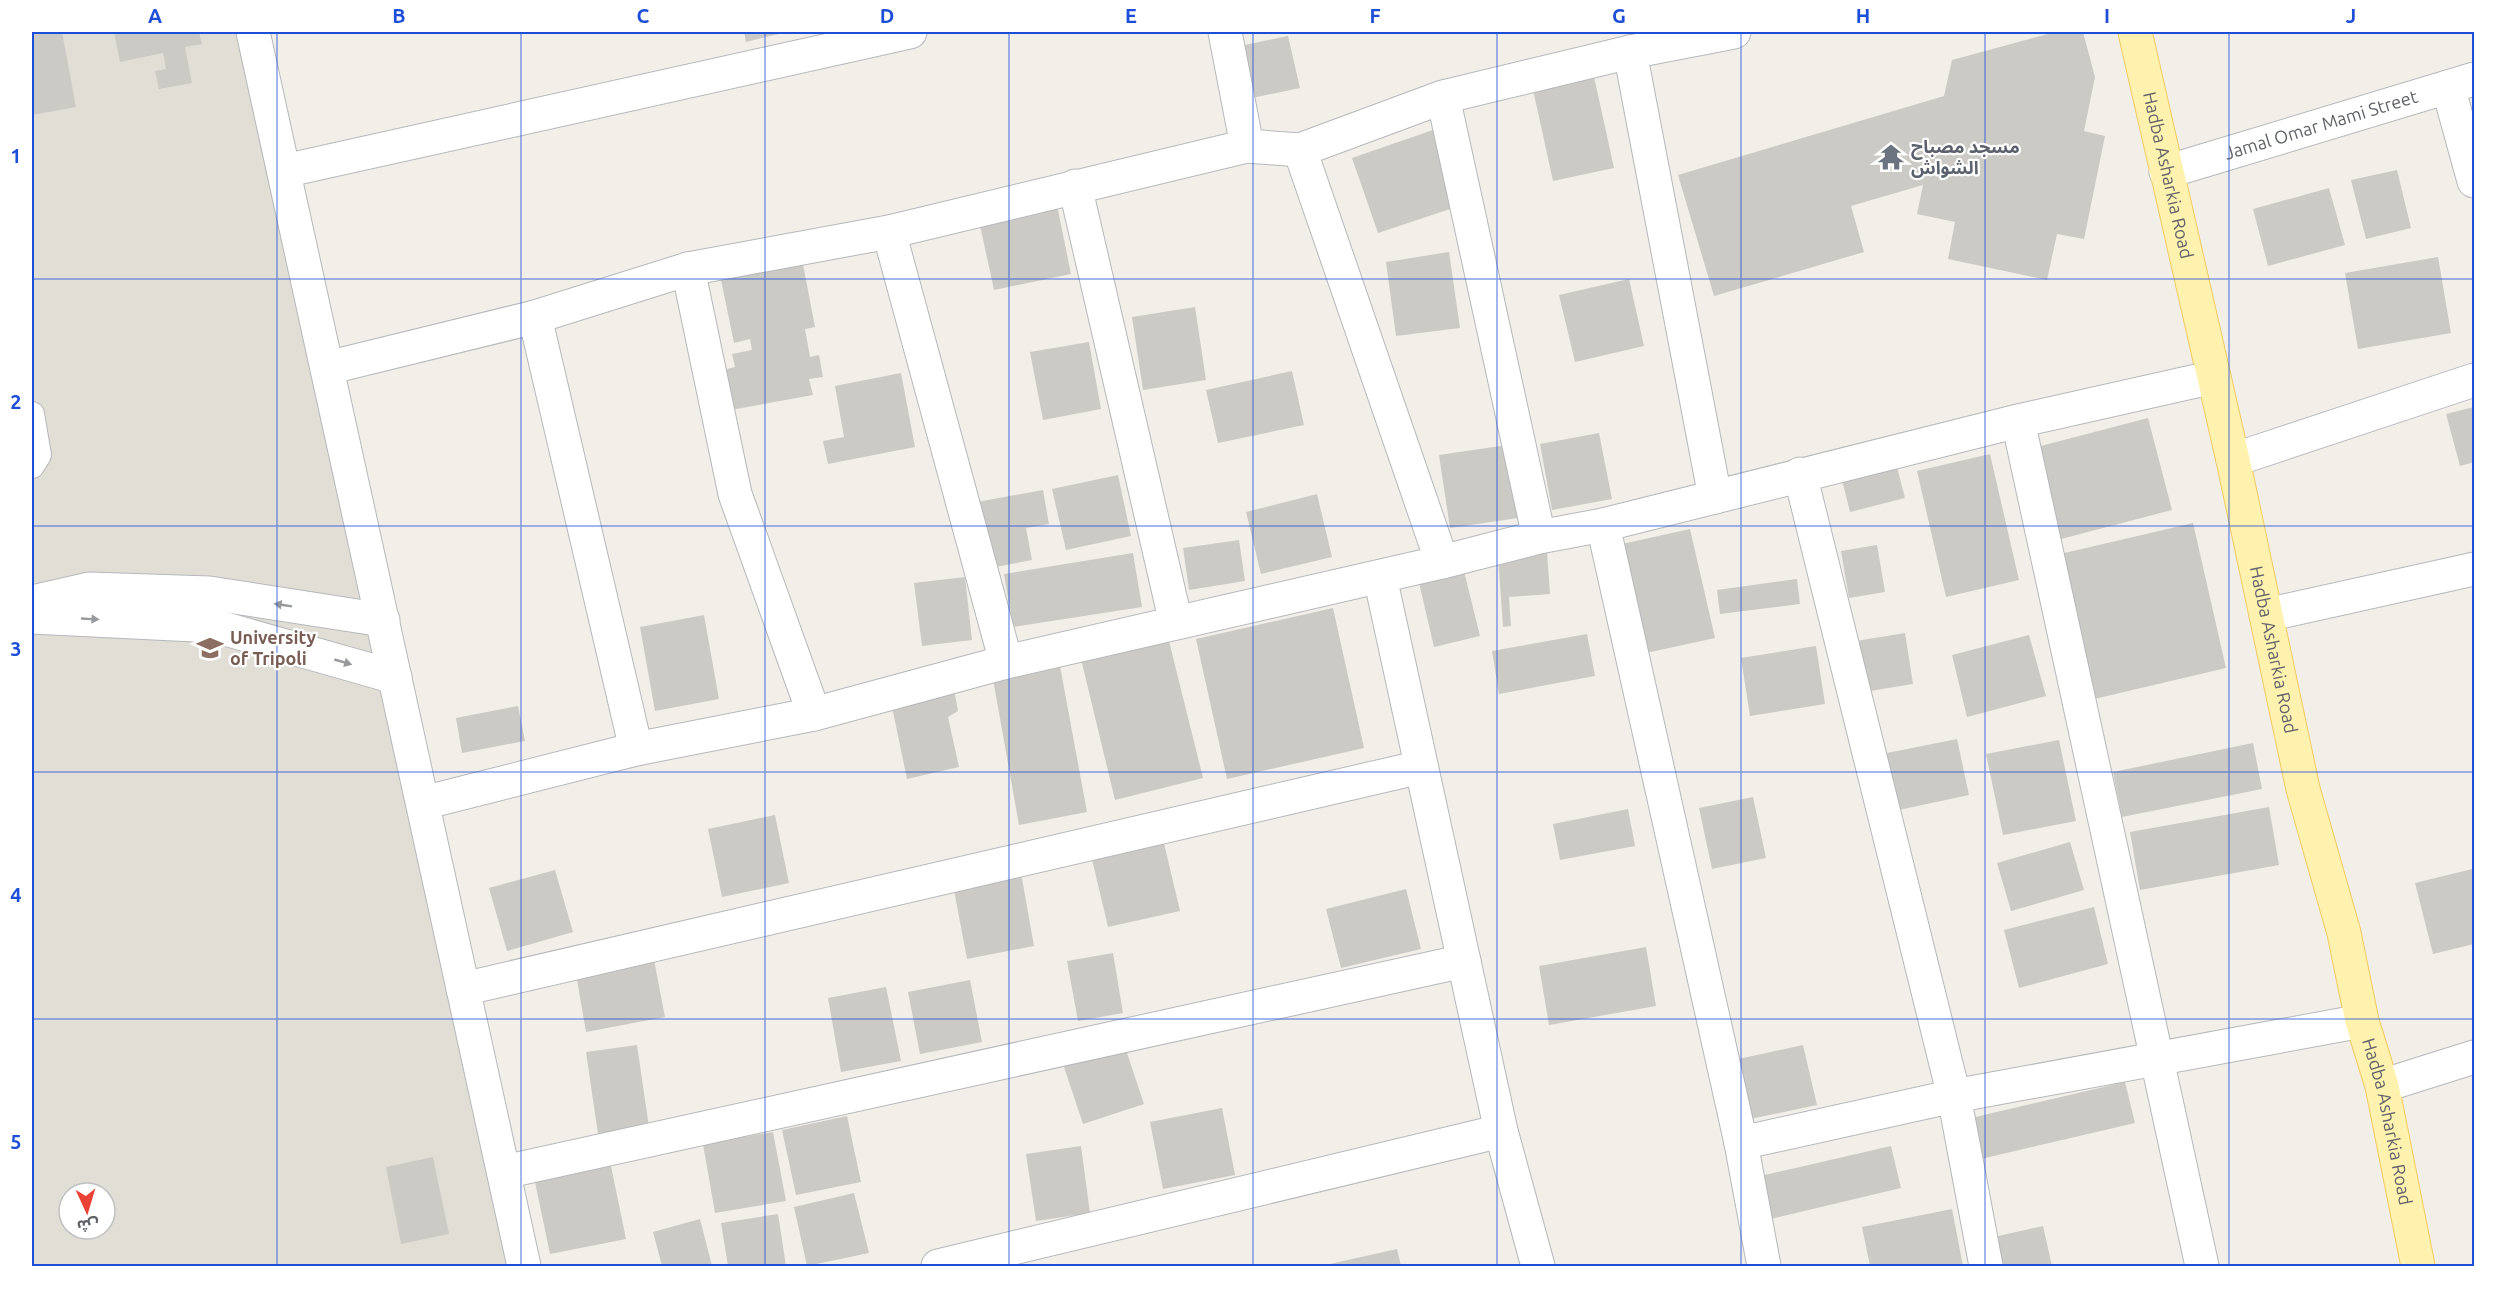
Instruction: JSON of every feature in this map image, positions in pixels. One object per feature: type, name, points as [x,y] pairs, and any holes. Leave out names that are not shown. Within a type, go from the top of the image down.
[{"type":"main road","name":"Hadba Asharkia Road","points":[[2135,32],[2233,460],[2303,789],[2344,933],[2362,1021],[2382,1086],[2418,1266]]},
{"type":"street","points":[[253,32],[524,1266]]},
{"type":"street","points":[[284,171],[909,32]]},
{"type":"street","points":[[1225,32],[1247,146]]},
{"type":"street","points":[[327,368],[535,317],[688,268],[889,232],[1247,146],[1299,150],[1443,97],[1630,52],[1734,32]]},
{"type":"street","points":[[1630,52],[1715,497]]},
{"type":"street","points":[[2461,83],[2475,181]]},
{"type":"street","name":"Jamal Omar Mami Street","points":[[2166,172],[2461,83]]},
{"type":"street","points":[[1443,97],[1539,537]]},
{"type":"street","points":[[1299,150],[1442,562]]},
{"type":"street","points":[[1075,186],[1176,623]]},
{"type":"street","points":[[889,232],[1006,662]]},
{"type":"street","points":[[688,268],[735,494],[814,714]]},
{"type":"street","points":[[535,317],[636,749]]},
{"type":"street","points":[[423,803],[636,749],[814,714],[1006,662],[1380,577],[1539,537],[1603,525],[2018,421],[2214,377]]},
{"type":"street","points":[[2233,460],[2475,380]]},
{"type":"street","points":[[2018,421],[2202,1266]]},
{"type":"street","points":[[1800,474],[1954,1096],[1986,1266]]},
{"type":"street","points":[[1603,525],[1741,1143],[1764,1266]]},
{"type":"street","points":[[2266,615],[2475,569]]},
{"type":"street","points":[[1380,577],[1501,1131],[1538,1266]]},
{"type":"street","points":[[32,602],[89,589],[209,593],[383,620]]},
{"type":"street","points":[[32,617],[215,626],[395,677]]},
{"type":"street","points":[[463,989],[1421,766]]},
{"type":"street","points":[[504,1172],[1464,961]]},
{"type":"street","points":[[1741,1143],[1954,1096],[2362,1021]]},
{"type":"street","points":[[2382,1086],[2475,1057]]},
{"type":"street","points":[[938,1266],[1501,1131]]},
{"type":"lane","points":[[32,414],[39,455],[32,466]]},
{"type":"shaded area","name":"University of Tripoli","points":[[32,32],[253,32],[524,1266],[32,1266]]},
{"type":"building","points":[[32,32],[62,32],[76,107],[32,115]]},
{"type":"building","points":[[114,32],[199,32],[202,44],[185,47],[192,83],[159,89],[155,71],[166,69],[163,53],[120,62]]},
{"type":"building","points":[[744,32],[787,32],[746,42]]},
{"type":"building","points":[[2055,32],[2083,32],[2095,77],[2084,131],[2105,136],[2084,239],[2057,234],[2047,280],[1948,259],[1955,222],[1917,214],[1923,185],[1851,206],[1864,252],[1714,296],[1678,175],[1944,96],[1952,60]]},
{"type":"building","points":[[1288,36],[1300,88],[1252,98],[1240,46]]},
{"type":"building","points":[[1591,63],[1614,168],[1553,181],[1530,76]]},
{"type":"building","points":[[1433,130],[1459,206],[1378,233],[1352,158]]},
{"type":"building","points":[[2397,170],[2411,228],[2366,239],[2351,180]]},
{"type":"building","points":[[2329,188],[2345,245],[2268,266],[2253,209]]},
{"type":"building","points":[[1056,200],[1071,274],[994,290],[978,216]]},
{"type":"building","points":[[1449,252],[1460,328],[1396,336],[1386,262]]},
{"type":"building","points":[[2438,257],[2451,333],[2358,349],[2345,273]]},
{"type":"building","points":[[802,259],[815,327],[805,329],[810,357],[819,355],[823,377],[809,379],[813,395],[731,410],[723,370],[735,367],[732,354],[752,350],[750,339],[734,343],[720,275]]},
{"type":"building","points":[[1629,279],[1644,346],[1575,362],[1559,295]]},
{"type":"building","points":[[1195,307],[1206,380],[1143,390],[1132,317]]},
{"type":"building","points":[[1089,342],[1101,409],[1043,420],[1030,352]]},
{"type":"building","points":[[1292,371],[1304,425],[1218,443],[1206,390]]},
{"type":"building","points":[[901,373],[915,447],[828,464],[823,441],[844,437],[835,386]]},
{"type":"building","points":[[2474,407],[2474,462],[2460,466],[2446,414]]},
{"type":"building","points":[[2148,418],[2172,510],[2061,539],[2037,447]]},
{"type":"building","points":[[1599,433],[1612,499],[1552,510],[1540,444]]},
{"type":"building","points":[[1507,445],[1518,518],[1450,528],[1439,455]]},
{"type":"building","points":[[1990,454],[2019,580],[1946,597],[1917,471]]},
{"type":"building","points":[[1897,467],[1905,498],[1850,512],[1842,480]]},
{"type":"building","points":[[1118,475],[1131,536],[1066,550],[1052,489]]},
{"type":"building","points":[[1043,490],[1049,524],[1026,528],[1032,560],[990,568],[977,502]]},
{"type":"building","points":[[1317,494],[1332,557],[1261,574],[1246,512]]},
{"type":"building","points":[[2193,523],[2226,668],[2090,700],[2056,555]]},
{"type":"building","points":[[1690,529],[1715,638],[1637,655],[1613,546]]},
{"type":"building","points":[[1239,540],[1245,581],[1189,590],[1183,548]]},
{"type":"building","points":[[1877,545],[1885,592],[1849,598],[1841,551]]},
{"type":"building","points":[[1547,552],[1550,594],[1509,597],[1511,626],[1503,627],[1498,556]]},
{"type":"building","points":[[1133,553],[1142,607],[1013,627],[1004,574]]},
{"type":"building","points":[[1462,563],[1480,636],[1434,647],[1417,574]]},
{"type":"building","points":[[965,577],[972,640],[922,646],[914,583]]},
{"type":"building","points":[[1797,579],[1800,604],[1720,614],[1717,590]]},
{"type":"building","points":[[1333,608],[1364,748],[1227,779],[1196,639]]},
{"type":"building","points":[[704,615],[719,699],[655,711],[640,627]]},
{"type":"building","points":[[1905,633],[1913,684],[1864,692],[1856,641]]},
{"type":"building","points":[[1587,634],[1595,676],[1499,694],[1492,651]]},
{"type":"building","points":[[2029,635],[2046,696],[1967,717],[1952,655]]},
{"type":"building","points":[[1168,637],[1203,778],[1115,800],[1081,659]]},
{"type":"building","points":[[1816,646],[1825,704],[1750,716],[1741,658]]},
{"type":"building","points":[[1060,666],[1087,812],[1019,825],[993,679]]},
{"type":"building","points":[[954,689],[958,711],[948,717],[959,767],[907,779],[891,702]]},
{"type":"building","points":[[518,706],[525,741],[462,753],[456,718]]},
{"type":"building","points":[[1957,739],[1969,795],[1894,811],[1882,754]]},
{"type":"building","points":[[2059,740],[2076,821],[2003,835],[1986,754]]},
{"type":"building","points":[[2253,743],[2262,789],[2122,817],[2113,772]]},
{"type":"building","points":[[1753,797],[1766,858],[1712,869],[1699,808]]},
{"type":"building","points":[[2269,807],[2279,865],[2140,890],[2130,832]]},
{"type":"building","points":[[1628,809],[1635,846],[1560,860],[1553,824]]},
{"type":"building","points":[[775,815],[789,883],[722,897],[708,829]]},
{"type":"building","points":[[1163,839],[1180,911],[1108,927],[1091,855]]},
{"type":"building","points":[[2070,842],[2084,890],[2011,911],[1997,863]]},
{"type":"building","points":[[2472,869],[2474,944],[2433,954],[2415,883]]},
{"type":"building","points":[[555,870],[573,932],[507,951],[489,888]]},
{"type":"building","points":[[1021,873],[1034,946],[967,959],[953,885]]},
{"type":"building","points":[[1406,889],[1421,949],[1341,968],[1326,909]]},
{"type":"building","points":[[2094,907],[2108,964],[2019,988],[2004,930]]},
{"type":"building","points":[[1646,947],[1656,1006],[1549,1025],[1539,966]]},
{"type":"building","points":[[1113,953],[1123,1013],[1078,1021],[1067,961]]},
{"type":"building","points":[[654,960],[665,1017],[586,1032],[576,974]]},
{"type":"building","points":[[970,980],[982,1042],[920,1054],[908,992]]},
{"type":"building","points":[[886,987],[901,1061],[841,1072],[828,998]]},
{"type":"building","points":[[1122,1038],[1144,1104],[1083,1124],[1061,1058]]},
{"type":"building","points":[[637,1045],[649,1127],[598,1134],[586,1052]]},
{"type":"building","points":[[1803,1045],[1817,1105],[1741,1121],[1729,1061]]},
{"type":"building","points":[[2125,1082],[2135,1123],[1981,1159],[1971,1118]]},
{"type":"building","points":[[1222,1108],[1235,1175],[1163,1189],[1150,1122]]},
{"type":"building","points":[[847,1116],[861,1182],[796,1195],[782,1130]]},
{"type":"building","points":[[773,1132],[786,1201],[715,1213],[703,1144]]},
{"type":"building","points":[[1081,1146],[1090,1213],[1036,1221],[1026,1154]]},
{"type":"building","points":[[1891,1146],[1901,1188],[1771,1219],[1760,1176]]},
{"type":"building","points":[[433,1157],[449,1234],[401,1244],[386,1167]]},
{"type":"building","points":[[611,1166],[626,1239],[550,1254],[535,1182]]},
{"type":"building","points":[[854,1193],[869,1253],[807,1266],[794,1207]]},
{"type":"building","points":[[1952,1209],[1963,1266],[1870,1266],[1862,1227]]},
{"type":"building","points":[[778,1214],[786,1266],[728,1266],[721,1223]]},
{"type":"building","points":[[700,1219],[712,1266],[662,1266],[653,1232]]},
{"type":"building","points":[[2043,1226],[2052,1266],[1981,1266],[1976,1241]]},
{"type":"building","points":[[1397,1249],[1401,1266],[1331,1266],[1330,1264]]},
{"type":"place","name":"مسجد مصباح الشواش","points":[[1891,157]]},
{"type":"place","name":"University of Tripoli","points":[[210,648]]}]
